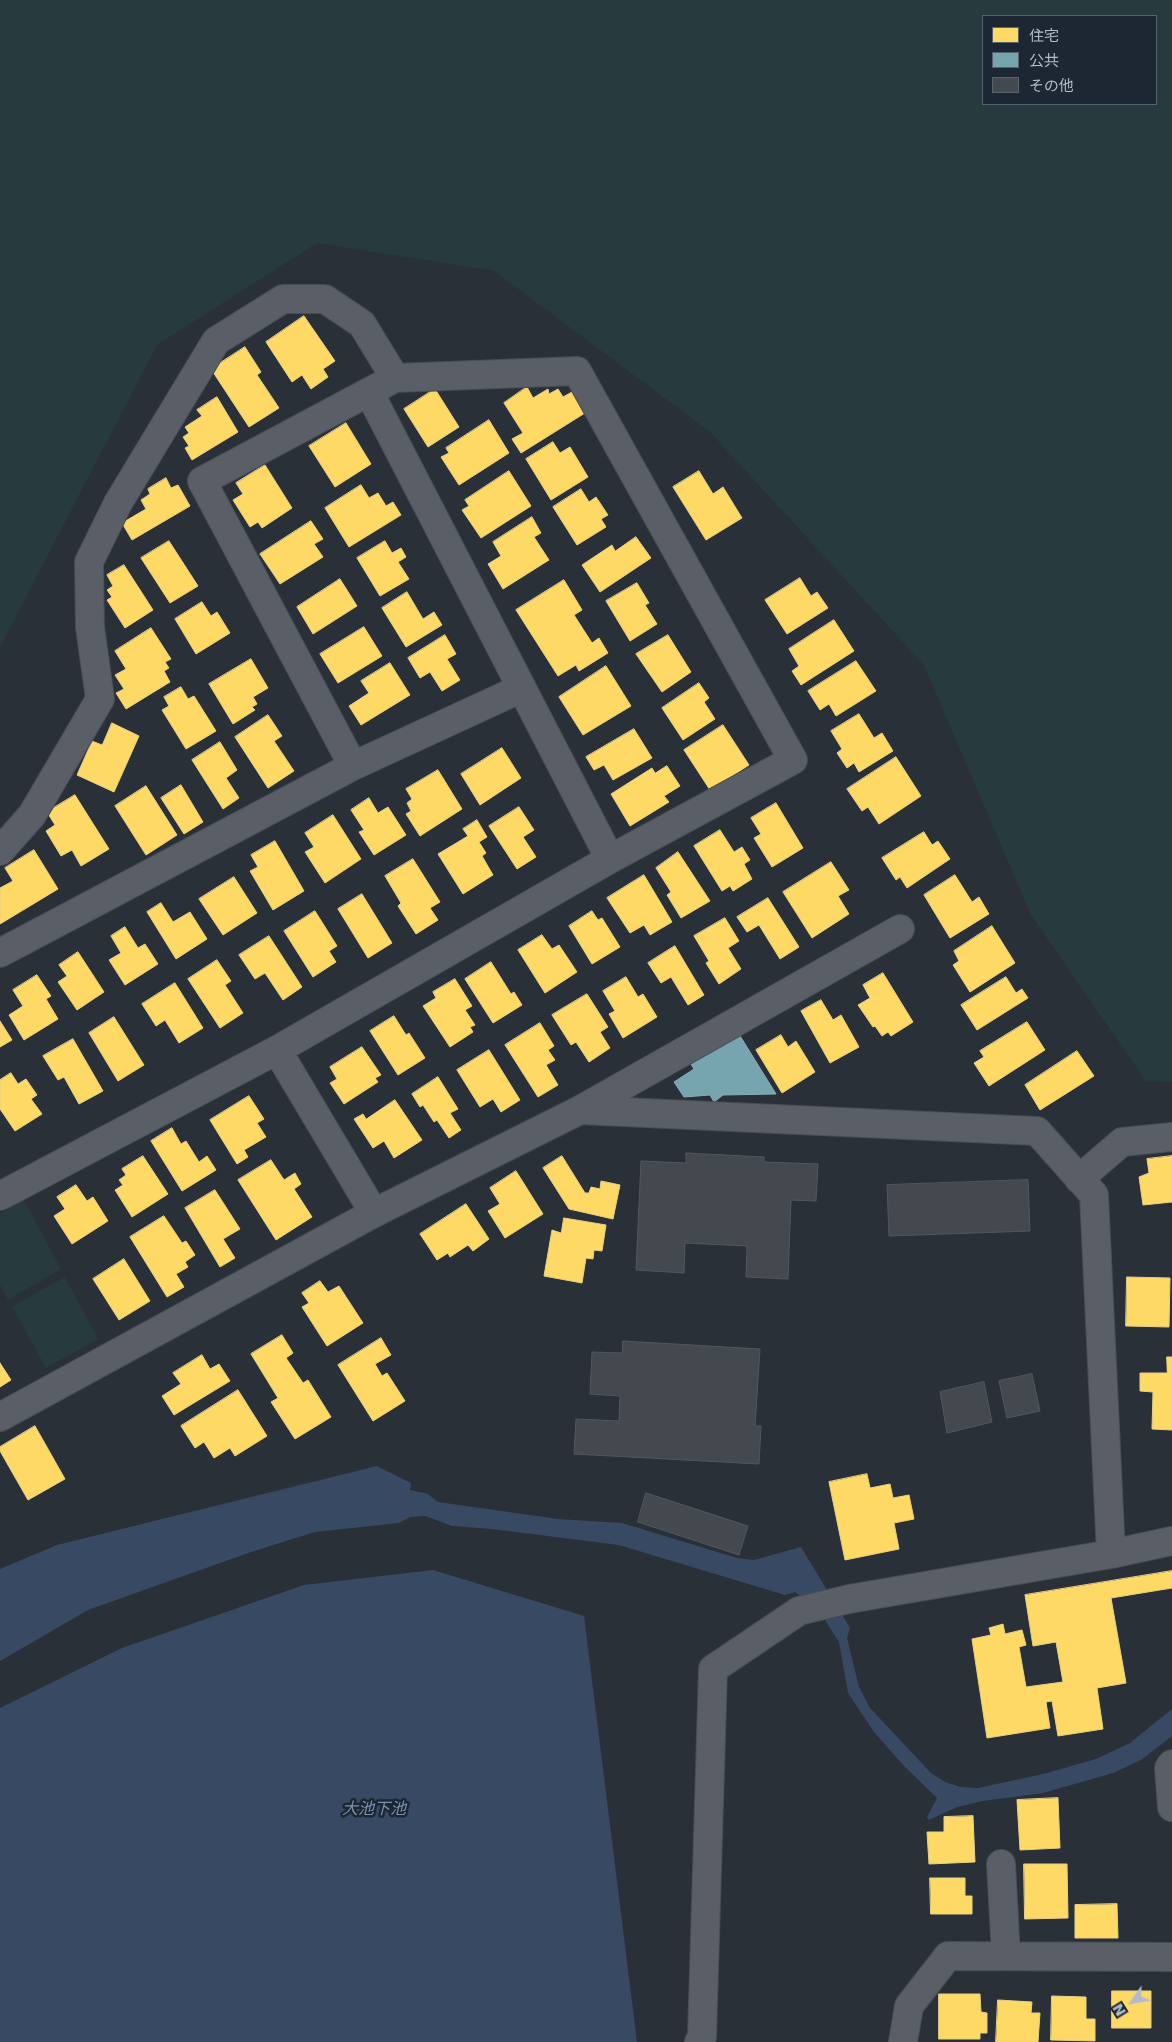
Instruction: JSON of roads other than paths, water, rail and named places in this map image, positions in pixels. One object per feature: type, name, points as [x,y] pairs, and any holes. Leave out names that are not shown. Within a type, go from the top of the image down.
[{"type":"street","points":[[0,851],[32,815],[100,699],[90,627],[89,562],[118,503],[216,341],[283,300],[325,299],[362,324],[395,378]]},
{"type":"street","points":[[0,1196],[277,1050],[610,859],[793,760],[577,371],[395,378],[202,481],[353,766]]},
{"type":"street","points":[[369,392],[610,859]]},
{"type":"street","points":[[0,952],[353,766],[522,688]]},
{"type":"street","points":[[0,1417],[374,1214],[580,1110],[900,929]]},
{"type":"street","points":[[277,1050],[374,1214]]},
{"type":"street","points":[[580,1110],[1037,1131],[1094,1195],[1111,1554]]},
{"type":"street","points":[[1079,1179],[1122,1142],[1172,1137]]},
{"type":"street","points":[[699,2042],[702,2027],[712,1670],[799,1611],[848,1599],[1111,1554],[1172,1541]]},
{"type":"street","points":[[1172,1764],[1169,1768],[1172,1806]]},
{"type":"street","points":[[1001,1864],[1006,1956]]},
{"type":"street","points":[[903,2042],[909,2006],[948,1956],[1172,1958]]},
{"type":"water","points":[[377,1466],[411,1483],[410,1490],[428,1494],[438,1502],[558,1519],[622,1523],[737,1558],[754,1560],[801,1547],[850,1628],[847,1638],[859,1687],[870,1708],[931,1773],[945,1782],[961,1787],[978,1788],[1043,1774],[1096,1759],[1130,1743],[1172,1709],[1172,1736],[1141,1760],[1113,1773],[1043,1793],[983,1801],[957,1807],[929,1820],[927,1817],[937,1798],[903,1765],[874,1732],[848,1693],[839,1642],[805,1589],[785,1595],[619,1545],[492,1529],[452,1526],[426,1516],[410,1517],[399,1523],[315,1532],[251,1552],[88,1610],[0,1661],[0,1569],[57,1545]]},
{"type":"water","name":"大池下池","points":[[433,1570],[584,1616],[637,2042],[0,2042],[0,1708],[122,1648],[304,1585]]},
{"type":"waterway","points":[[792,1579],[816,1607]]}]
